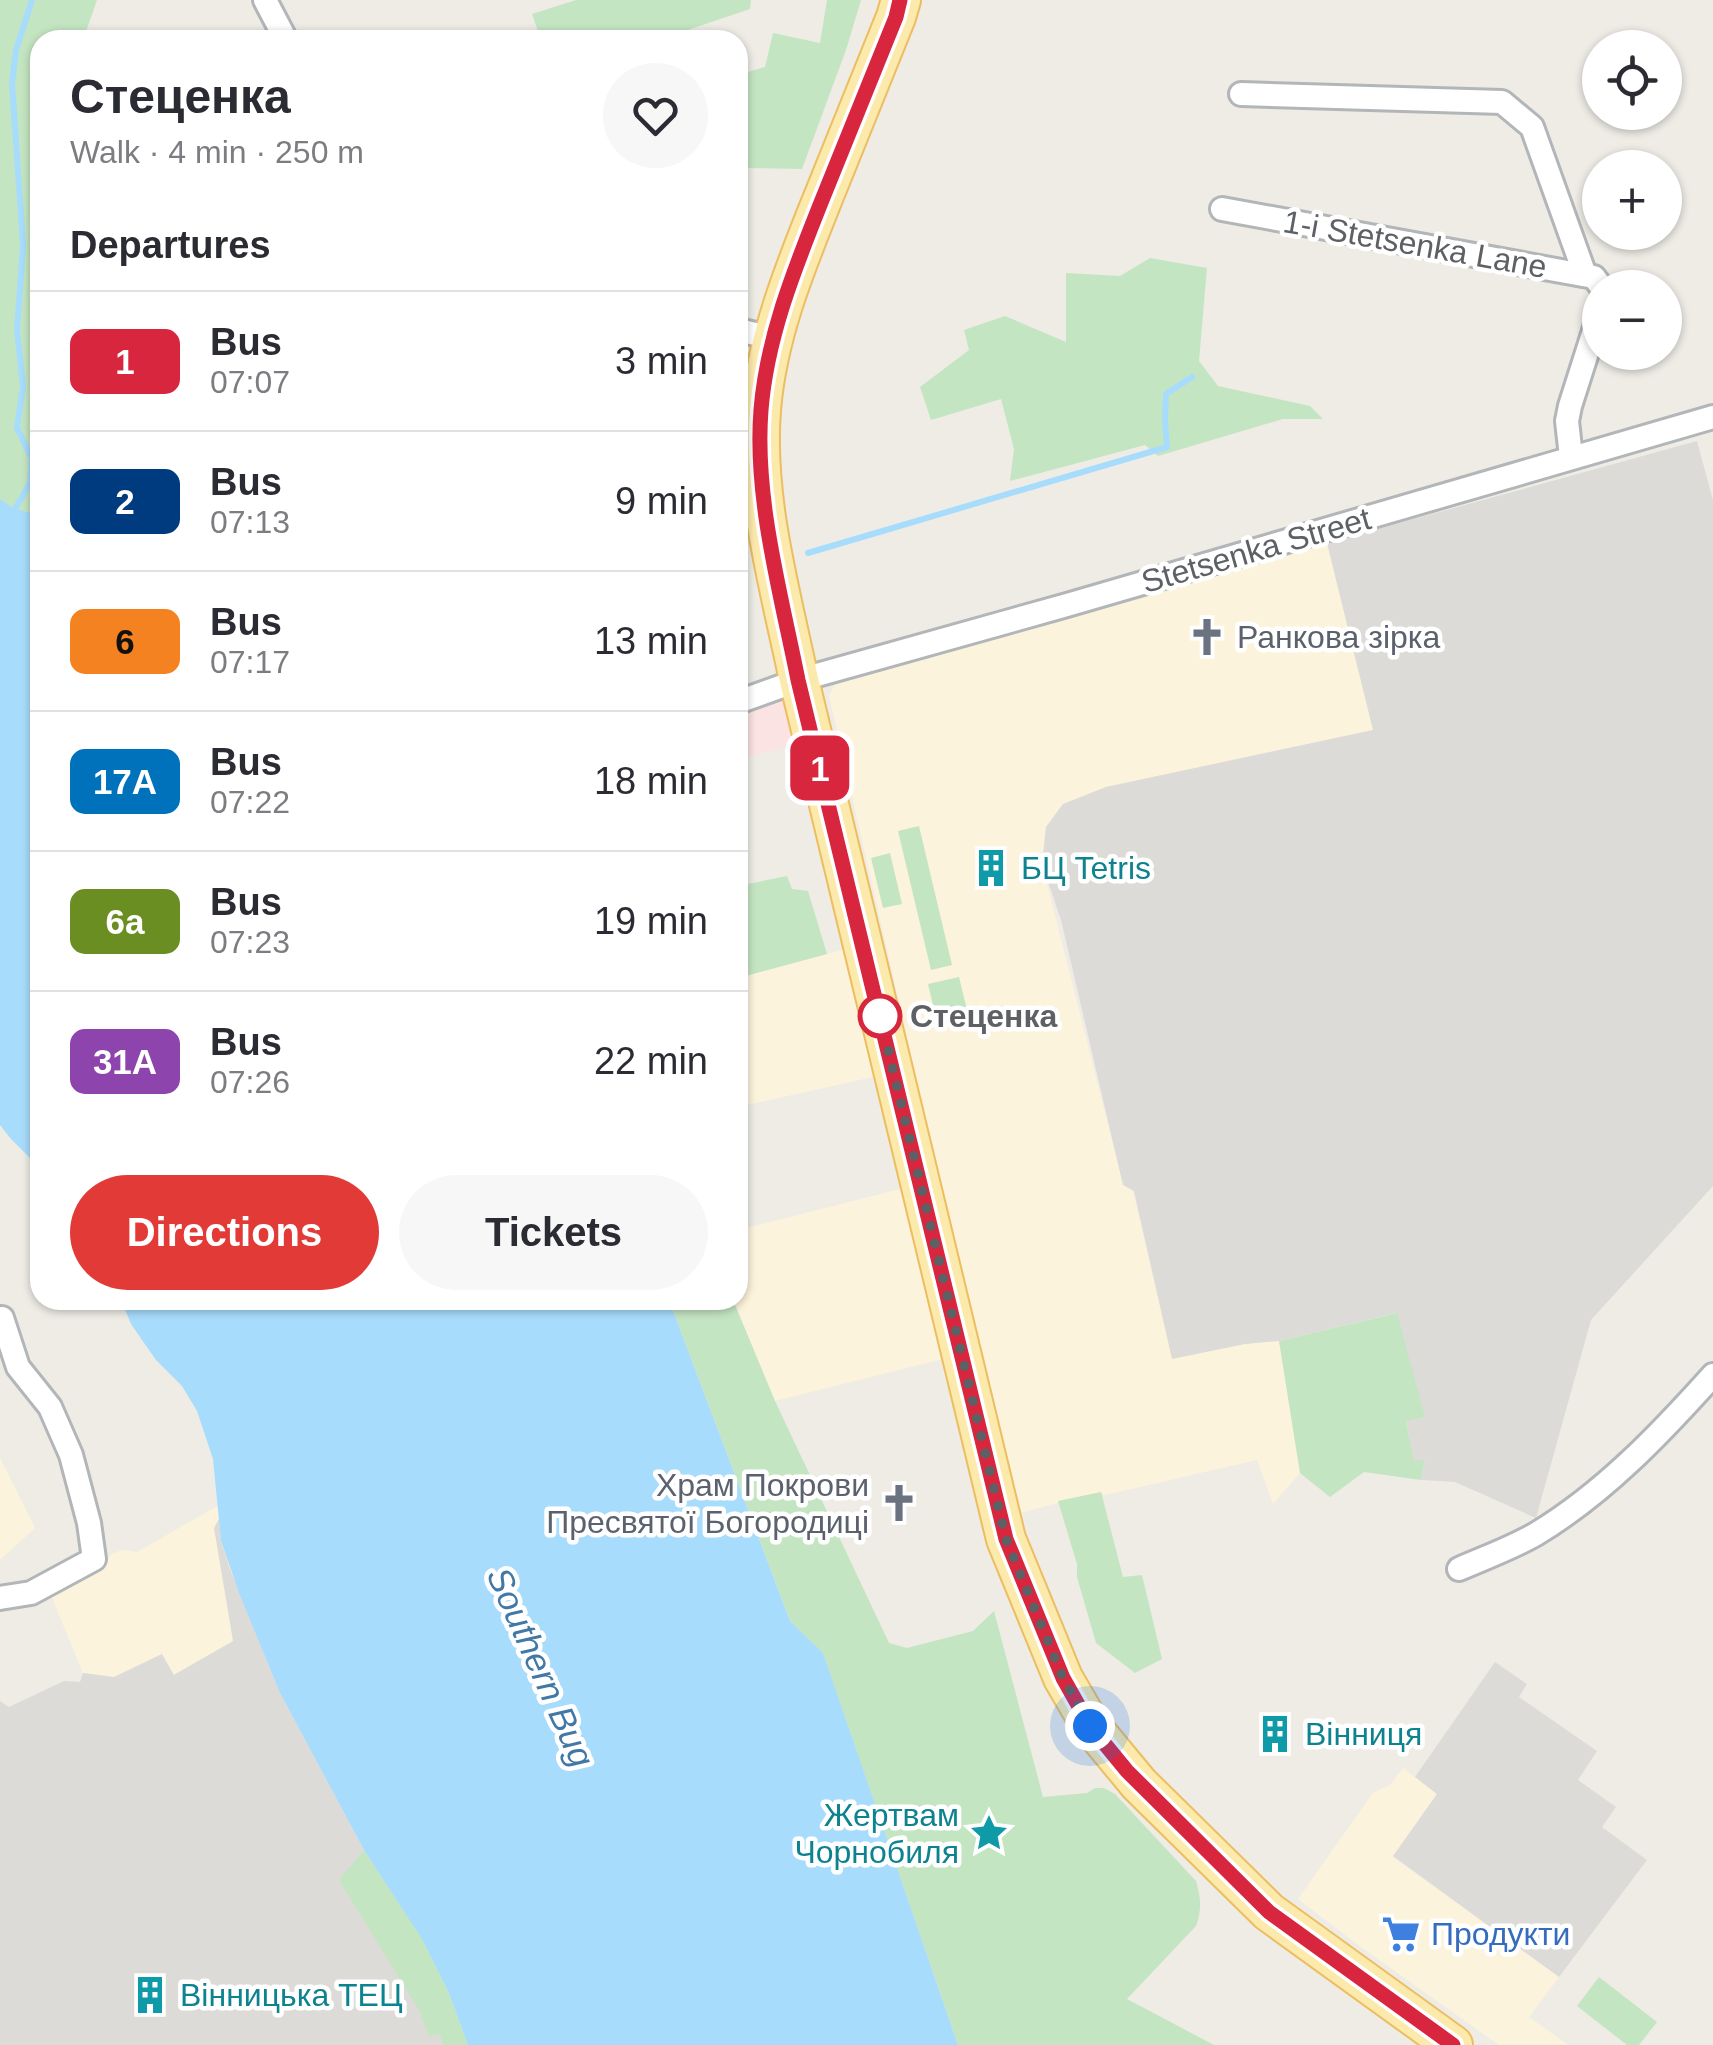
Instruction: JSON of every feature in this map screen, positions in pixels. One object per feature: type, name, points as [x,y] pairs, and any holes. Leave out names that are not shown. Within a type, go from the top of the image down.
[{"type":"main road","points":[[900,0],[790,281],[755,334],[762,478],[798,680],[1006,1539],[1063,1678],[1090,1726],[1127,1771],[1269,1912],[1454,2045]]},
{"type":"street","points":[[265,0],[281,30]]},
{"type":"street","points":[[1241,94],[1502,102],[1532,127],[1588,270]]},
{"type":"street","name":"1-i Stetsenka Lane","points":[[1222,208],[1582,280]]},
{"type":"street","points":[[1571,457],[1567,421],[1582,368]]},
{"type":"street","name":"Stetsenka Street","points":[[748,698],[798,680],[1713,418]]},
{"type":"street","points":[[0,1598],[31,1593],[94,1559],[71,1455],[50,1408],[18,1367],[2,1318]]},
{"type":"street","points":[[1459,1569],[1534,1535],[1605,1485],[1713,1376]]},
{"type":"shaded area","points":[[1697,441],[1713,500],[1713,1186],[1591,1320],[1536,1518],[1455,1482],[1421,1480],[1425,1461],[1414,1462],[1406,1420],[1424,1417],[1396,1313],[1279,1341],[1172,1359],[1134,1191],[1123,1185],[1061,920],[1042,864],[1046,827],[1063,804],[1106,787],[1373,730],[1327,543]]},
{"type":"shaded area","points":[[1327,543],[1373,730],[1106,787],[1063,804],[1046,827],[1042,864],[1123,1184],[1133,1191],[1172,1358],[1279,1341],[1300,1473],[1273,1504],[1257,1460],[1105,1495],[1100,1492],[1004,1517],[915,1072],[829,696],[843,680]]},
{"type":"shaded area","points":[[784,689],[798,744],[748,757],[748,698]]},
{"type":"shaded area","points":[[850,948],[882,1075],[748,1105],[748,975]]},
{"type":"shaded area","points":[[908,1187],[947,1358],[775,1401],[737,1310],[748,1310],[748,1227]]},
{"type":"shaded area","points":[[0,1458],[35,1528],[0,1560]]},
{"type":"shaded area","points":[[219,1505],[219,1519],[239,1592],[234,1641],[173,1675],[162,1654],[114,1677],[83,1673],[47,1586],[121,1550],[137,1552]]},
{"type":"shaded area","points":[[219,1519],[230,1569],[280,1693],[364,1850],[422,1938],[468,2045],[0,2045],[0,1701],[9,1707],[64,1681],[80,1682],[83,1673],[114,1677],[162,1654],[174,1675],[233,1641],[214,1528]]},
{"type":"shaded area","points":[[1495,1662],[1527,1684],[1519,1697],[1597,1751],[1578,1780],[1616,1807],[1602,1827],[1647,1860],[1559,1977],[1393,1856],[1437,1794],[1415,1777]]},
{"type":"shaded area","points":[[1403,1768],[1437,1794],[1393,1857],[1559,1977],[1529,2017],[1568,2045],[1499,2045],[1298,1899],[1373,1793],[1390,1785]]},
{"type":"green space","points":[[0,0],[97,0],[86,30],[30,30],[30,540],[0,535]]},
{"type":"green space","points":[[576,0],[751,0],[750,9],[688,30],[538,30],[532,14]]},
{"type":"green space","points":[[827,0],[861,0],[802,169],[748,168],[748,72],[765,67],[773,33],[820,43]]},
{"type":"green space","points":[[1150,258],[1207,268],[1199,361],[1218,386],[1310,406],[1323,419],[1283,419],[1158,456],[1145,445],[1010,481],[1014,449],[1001,399],[931,420],[920,387],[969,350],[964,330],[1005,316],[1066,342],[1066,273],[1120,276]]},
{"type":"green space","points":[[919,826],[952,965],[931,970],[898,831]]},
{"type":"green space","points":[[890,853],[902,904],[883,908],[871,858]]},
{"type":"green space","points":[[787,876],[792,889],[808,891],[827,954],[748,975],[748,884]]},
{"type":"green space","points":[[959,977],[967,1010],[936,1018],[928,984]]},
{"type":"green space","points":[[673,1310],[737,1310],[775,1401],[889,1643],[907,1648],[973,1631],[994,1611],[1043,1797],[1087,1793],[1095,1788],[1115,1794],[1196,1881],[1200,1904],[1196,1926],[1127,1999],[1214,2045],[958,2045],[823,1654],[790,1621]]},
{"type":"green space","points":[[1397,1313],[1425,1417],[1406,1421],[1414,1461],[1425,1460],[1421,1480],[1364,1472],[1330,1497],[1300,1473],[1279,1341]]},
{"type":"green space","points":[[1101,1492],[1123,1577],[1142,1575],[1162,1659],[1135,1673],[1096,1643],[1058,1501]]},
{"type":"green space","points":[[364,1850],[422,1938],[468,2045],[443,2045],[440,2034],[429,2036],[419,2010],[339,1880]]},
{"type":"green space","points":[[1599,1977],[1657,2022],[1639,2045],[1627,2045],[1577,2006]]},
{"type":"water","points":[[0,499],[30,513],[30,1158],[0,1125]]},
{"type":"water","name":"Southern Bug","points":[[125,1310],[673,1310],[790,1621],[823,1653],[958,2045],[468,2045],[448,1991],[422,1939],[364,1850],[280,1693],[221,1541],[213,1459],[197,1411],[182,1386],[156,1360]]},
{"type":"waterway","points":[[30,455],[17,428],[23,386],[17,330],[23,245],[12,83],[16,50],[32,0]]},
{"type":"waterway","points":[[808,553],[1167,447],[1166,394],[1192,377]]},
{"type":"waterway","points":[[11,516],[30,483]]},
{"type":"bus line","name":"1","points":[[900,0],[790,281],[773,338],[761,411],[762,478],[798,680],[1006,1539],[1063,1678],[1090,1726],[1138,1784],[1269,1912],[1453,2045]]},
{"type":"place","name":"Ранкова зірка","points":[[1207,637]]},
{"type":"place","name":"БЦ Tetris","points":[[991,868]]},
{"type":"place","name":"Стеценка","points":[[880,1016]]},
{"type":"place","name":"Храм Покрови Пресвятої Богородиці","points":[[899,1503]]},
{"type":"place","name":"Вінниця","points":[[1275,1734]]},
{"type":"place","name":"Жертвам Чорнобиля","points":[[989,1833]]},
{"type":"place","name":"Продукти","points":[[1401,1934]]},
{"type":"place","name":"Вінницька ТЕЦ","points":[[150,1995]]},
{"type":"route","points":[[880,1016],[1006,1539],[1063,1678],[1090,1726]]}]
